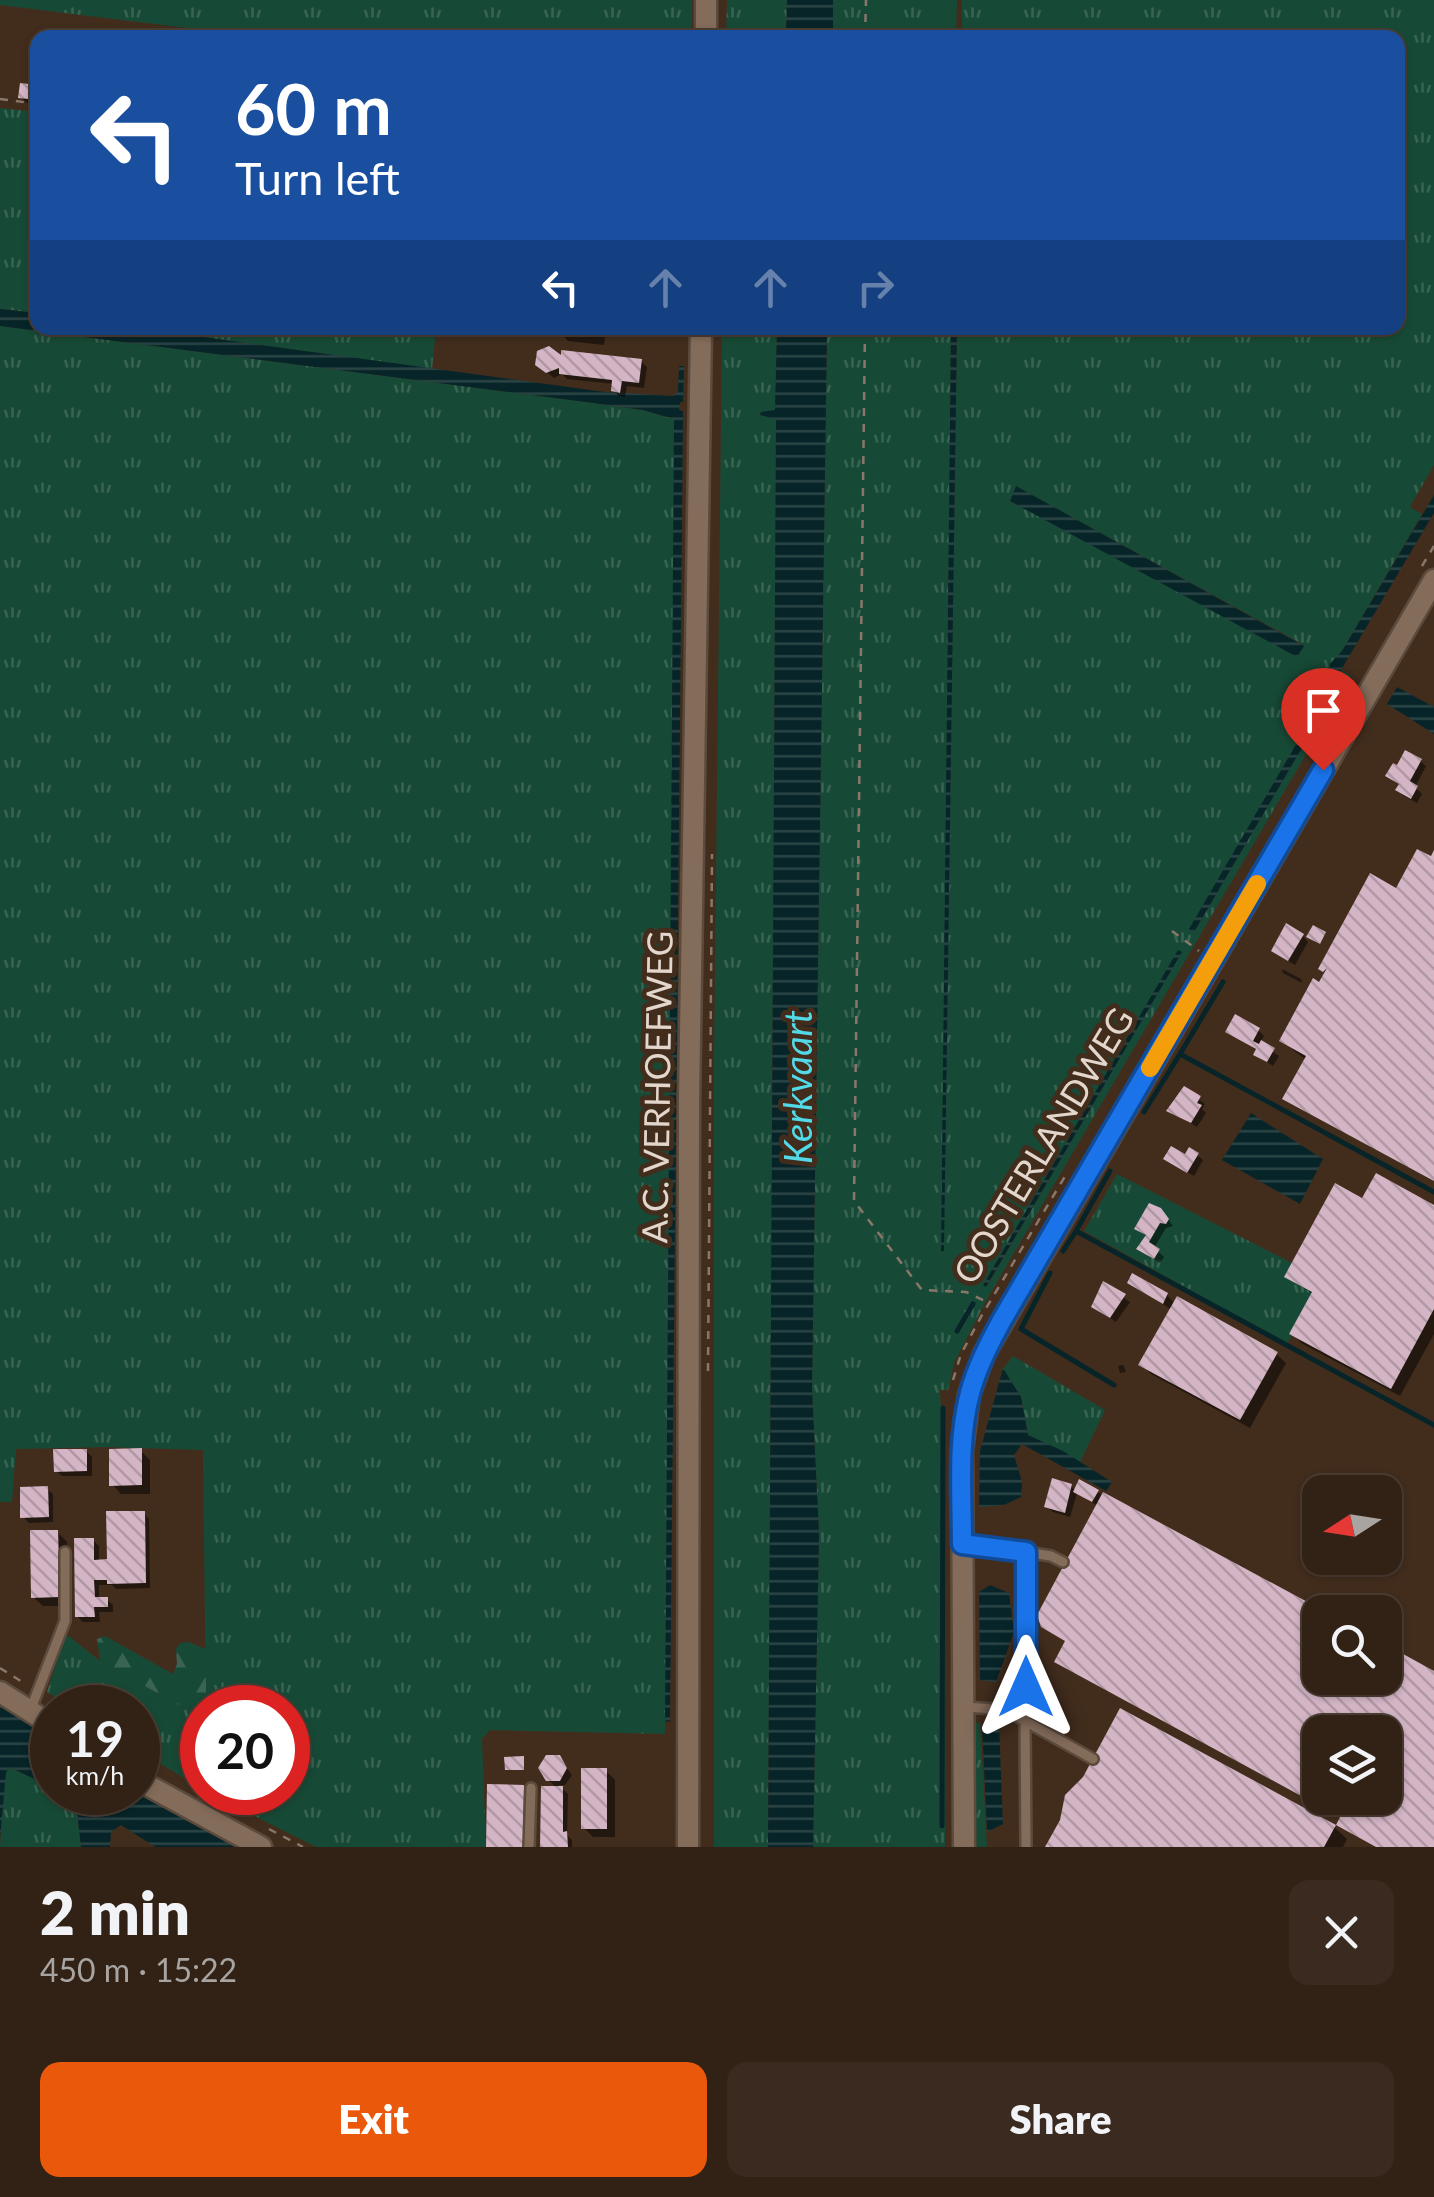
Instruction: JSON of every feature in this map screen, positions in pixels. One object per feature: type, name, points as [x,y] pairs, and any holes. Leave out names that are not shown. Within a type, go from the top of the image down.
[{"type":"street","points":[[706,0],[706,30]]},
{"type":"street","name":"A.C. VERHOEFWEG","points":[[688,1847],[689,1101],[701,335]]},
{"type":"street","name":"OOSTERLANDWEG","points":[[964,1847],[962,1450],[969,1395],[984,1354],[1424,580]]},
{"type":"street","points":[[0,1692],[30,1711]]},
{"type":"street","points":[[160,1792],[262,1847]]},
{"type":"lane","points":[[962,1544],[1051,1556],[1063,1562]]},
{"type":"lane","points":[[40,1685],[66,1621],[65,1552]]},
{"type":"lane","points":[[1026,1552],[1026,1847]]},
{"type":"lane","points":[[963,1707],[1006,1710],[1093,1758]]},
{"type":"lane","points":[[529,1847],[531,1788]]},
{"type":"path","points":[[866,0],[866,30]]},
{"type":"path","points":[[0,99],[30,103]]},
{"type":"path","points":[[865,335],[854,1201],[922,1290],[966,1292],[989,1303]]},
{"type":"path","points":[[1424,580],[1434,546]]},
{"type":"path","name":"A.C. VERHOEFWEG","points":[[708,1372],[712,857]]},
{"type":"path","points":[[1172,931],[1191,945]]},
{"type":"path","name":"OOSTERLANDWEG","points":[[951,1394],[961,1354],[1071,1166]]},
{"type":"green space","points":[[0,0],[692,0],[692,30],[203,30],[0,5]]},
{"type":"green space","points":[[727,0],[787,0],[786,30],[726,30]]},
{"type":"green space","points":[[833,0],[957,0],[956,30],[833,30]]},
{"type":"green space","points":[[962,0],[1434,0],[1434,465],[1410,507],[1422,514],[1342,651],[1330,664],[1327,690],[1190,929],[1194,932],[1333,695],[1341,670],[1352,676],[987,1299],[954,1363],[948,1390],[940,1390],[945,1490],[945,1847],[813,1847],[819,1534],[812,1390],[827,335],[951,335],[943,1251],[957,335],[1405,335],[1405,30],[962,30]],"holes":[[[1017,487],[1304,645],[1011,502]],[[1179,950],[1181,953],[987,1286],[984,1286]]]},
{"type":"green space","points":[[0,108],[30,111],[30,312],[0,309]]},
{"type":"green space","points":[[0,326],[30,330],[30,335],[69,335],[586,402],[674,419],[675,739],[665,1734],[490,1730],[482,1739],[486,1847],[316,1847],[253,1815],[310,1815],[310,1685],[206,1685],[203,1450],[16,1449],[12,1502],[0,1502]]},
{"type":"green space","points":[[187,335],[435,335],[432,369]]},
{"type":"green space","points":[[722,335],[777,335],[775,411],[760,415],[776,419],[768,1847],[714,1847],[714,1068]]},
{"type":"green space","points":[[1117,1174],[1296,1265],[1317,1289],[1287,1344],[1084,1231]]},
{"type":"green space","points":[[1013,1356],[1105,1410],[1080,1462],[1028,1435],[1021,1397],[1003,1369]]},
{"type":"green space","points":[[66,1634],[100,1661],[143,1685],[49,1685]]},
{"type":"green space","points":[[105,1636],[173,1674],[180,1643],[206,1649],[206,1685],[180,1685],[180,1706],[160,1695],[160,1685],[143,1685],[100,1661],[97,1639]]},
{"type":"green space","points":[[160,1695],[180,1706],[180,1776],[160,1763]]},
{"type":"green space","points":[[980,1722],[987,1847],[972,1847],[973,1724]]},
{"type":"green space","points":[[9,1767],[30,1777],[30,1815],[77,1815],[81,1847],[0,1847],[5,1773]]},
{"type":"water","points":[[787,0],[833,0],[833,30],[786,30]]},
{"type":"water","points":[[0,309],[30,312],[30,330],[0,326]]},
{"type":"water","points":[[69,335],[188,335],[605,392],[673,396],[678,392],[679,366],[684,366],[683,402],[679,410],[683,411],[683,423],[670,1722],[665,1721],[674,419],[586,402]]},
{"type":"water","name":"Kerkvaart","points":[[777,335],[827,335],[812,1390],[819,1534],[813,1847],[768,1847],[776,419],[760,415],[775,410]]},
{"type":"water","points":[[951,335],[957,335],[944,1251]]},
{"type":"water","points":[[1016,486],[1304,646],[1297,657],[1010,501]]},
{"type":"water","points":[[1434,495],[1434,513],[1194,932],[1189,929],[1327,691],[1330,664],[1342,651]]},
{"type":"water","points":[[1397,687],[1434,707],[1434,734],[1387,704]]},
{"type":"water","points":[[1178,950],[1182,952],[986,1287],[983,1285]]},
{"type":"water","points":[[1251,1113],[1323,1159],[1300,1204],[1222,1160]]},
{"type":"water","points":[[1003,1368],[1021,1397],[1028,1435],[1063,1451],[1112,1482],[1106,1491],[1022,1444],[1014,1455],[1022,1482],[1021,1497],[1004,1505],[979,1507],[980,1451]]},
{"type":"water","points":[[990,1585],[1009,1593],[1014,1632],[996,1682],[980,1680],[979,1592]]},
{"type":"water","points":[[0,1704],[30,1722],[30,1777],[9,1767],[6,1773],[0,1838]]},
{"type":"water","points":[[999,1724],[1003,1824],[987,1832],[982,1725]]},
{"type":"water","points":[[160,1800],[236,1847],[155,1847],[121,1825],[111,1832],[110,1847],[81,1847],[77,1815],[160,1815]]},
{"type":"building","points":[[20,83],[30,84],[30,99],[18,98]]},
{"type":"building","points":[[549,346],[561,355],[561,350],[642,359],[639,383],[622,381],[620,393],[611,391],[612,380],[559,374],[559,368],[546,373],[535,365],[537,351]]},
{"type":"building","points":[[1405,750],[1422,759],[1410,781],[1418,786],[1411,799],[1395,790],[1399,784],[1385,776]]},
{"type":"building","points":[[1417,849],[1431,856],[1434,850],[1434,1181],[1282,1099],[1306,1056],[1279,1041],[1313,978],[1319,982],[1327,968],[1323,972],[1318,969],[1370,873],[1396,888]]},
{"type":"building","points":[[1286,923],[1304,934],[1288,961],[1271,951]]},
{"type":"building","points":[[1313,925],[1326,932],[1320,944],[1306,937]]},
{"type":"building","points":[[1235,1014],[1260,1028],[1253,1041],[1259,1044],[1261,1040],[1275,1048],[1267,1062],[1253,1055],[1256,1049],[1225,1032]]},
{"type":"building","points":[[1184,1086],[1201,1096],[1197,1103],[1202,1105],[1191,1123],[1166,1111]]},
{"type":"building","points":[[1171,1146],[1185,1154],[1189,1147],[1199,1153],[1187,1173],[1163,1159]]},
{"type":"building","points":[[1376,1173],[1434,1205],[1434,1309],[1391,1389],[1289,1334],[1312,1292],[1284,1277],[1335,1183],[1362,1198]]},
{"type":"building","points":[[1149,1203],[1161,1208],[1169,1219],[1166,1224],[1160,1223],[1149,1242],[1160,1249],[1154,1259],[1136,1249],[1146,1235],[1134,1229]]},
{"type":"building","points":[[1132,1273],[1168,1293],[1163,1304],[1127,1283]]},
{"type":"building","points":[[1103,1281],[1126,1294],[1110,1318],[1091,1307]]},
{"type":"building","points":[[1177,1296],[1278,1352],[1240,1420],[1138,1365]]},
{"type":"building","points":[[142,1448],[142,1485],[109,1486],[109,1449]]},
{"type":"building","points":[[53,1449],[87,1449],[87,1471],[54,1472]]},
{"type":"building","points":[[1052,1478],[1072,1484],[1065,1513],[1044,1507]]},
{"type":"building","points":[[1079,1479],[1099,1490],[1092,1502],[1073,1492]]},
{"type":"building","points":[[48,1486],[49,1517],[20,1518],[20,1487]]},
{"type":"building","points":[[1103,1492],[1302,1599],[1302,1695],[1402,1695],[1402,1653],[1434,1671],[1434,1847],[1376,1847],[1336,1825],[1340,1817],[1336,1815],[1402,1815],[1402,1715],[1302,1715],[1302,1796],[1054,1662],[1065,1641],[1041,1627],[1037,1615]]},
{"type":"building","points":[[106,1511],[145,1511],[146,1583],[107,1584],[107,1580],[94,1580],[95,1597],[108,1597],[108,1607],[94,1607],[95,1617],[75,1617],[74,1538],[94,1538],[94,1560],[107,1559]]},
{"type":"building","points":[[30,1530],[58,1530],[60,1597],[31,1598]]},
{"type":"building","points":[[1120,1708],[1302,1807],[1302,1815],[1318,1815],[1336,1825],[1324,1847],[1045,1847],[1060,1820],[1065,1795],[1083,1777]]},
{"type":"building","points":[[546,1755],[560,1755],[567,1768],[560,1781],[546,1781],[538,1768]]},
{"type":"building","points":[[524,1756],[524,1770],[505,1770],[504,1757]]},
{"type":"building","points":[[581,1768],[607,1768],[607,1829],[581,1829]]},
{"type":"building","points":[[487,1784],[524,1785],[523,1847],[486,1847]]},
{"type":"building","points":[[541,1786],[563,1786],[563,1832],[567,1831],[568,1847],[540,1847]]},
{"type":"waterway","points":[[1223,982],[1180,1054],[1434,1192]]},
{"type":"waterway","points":[[1144,1112],[1180,1054]]},
{"type":"waterway","points":[[1110,1171],[1076,1231],[1434,1425]]},
{"type":"waterway","points":[[1063,1251],[1076,1231]]},
{"type":"waterway","points":[[1050,1273],[1021,1329],[1114,1385]]},
{"type":"waterway","points":[[957,1331],[973,1304]]},
{"type":"waterway","points":[[942,1826],[943,1408]]},
{"type":"slow traffic","points":[[1150,1068],[1257,884]]},
{"type":"route","points":[[1026,1687],[1026,1552],[962,1544],[962,1450],[969,1395],[1002,1320],[1323,770]]}]
